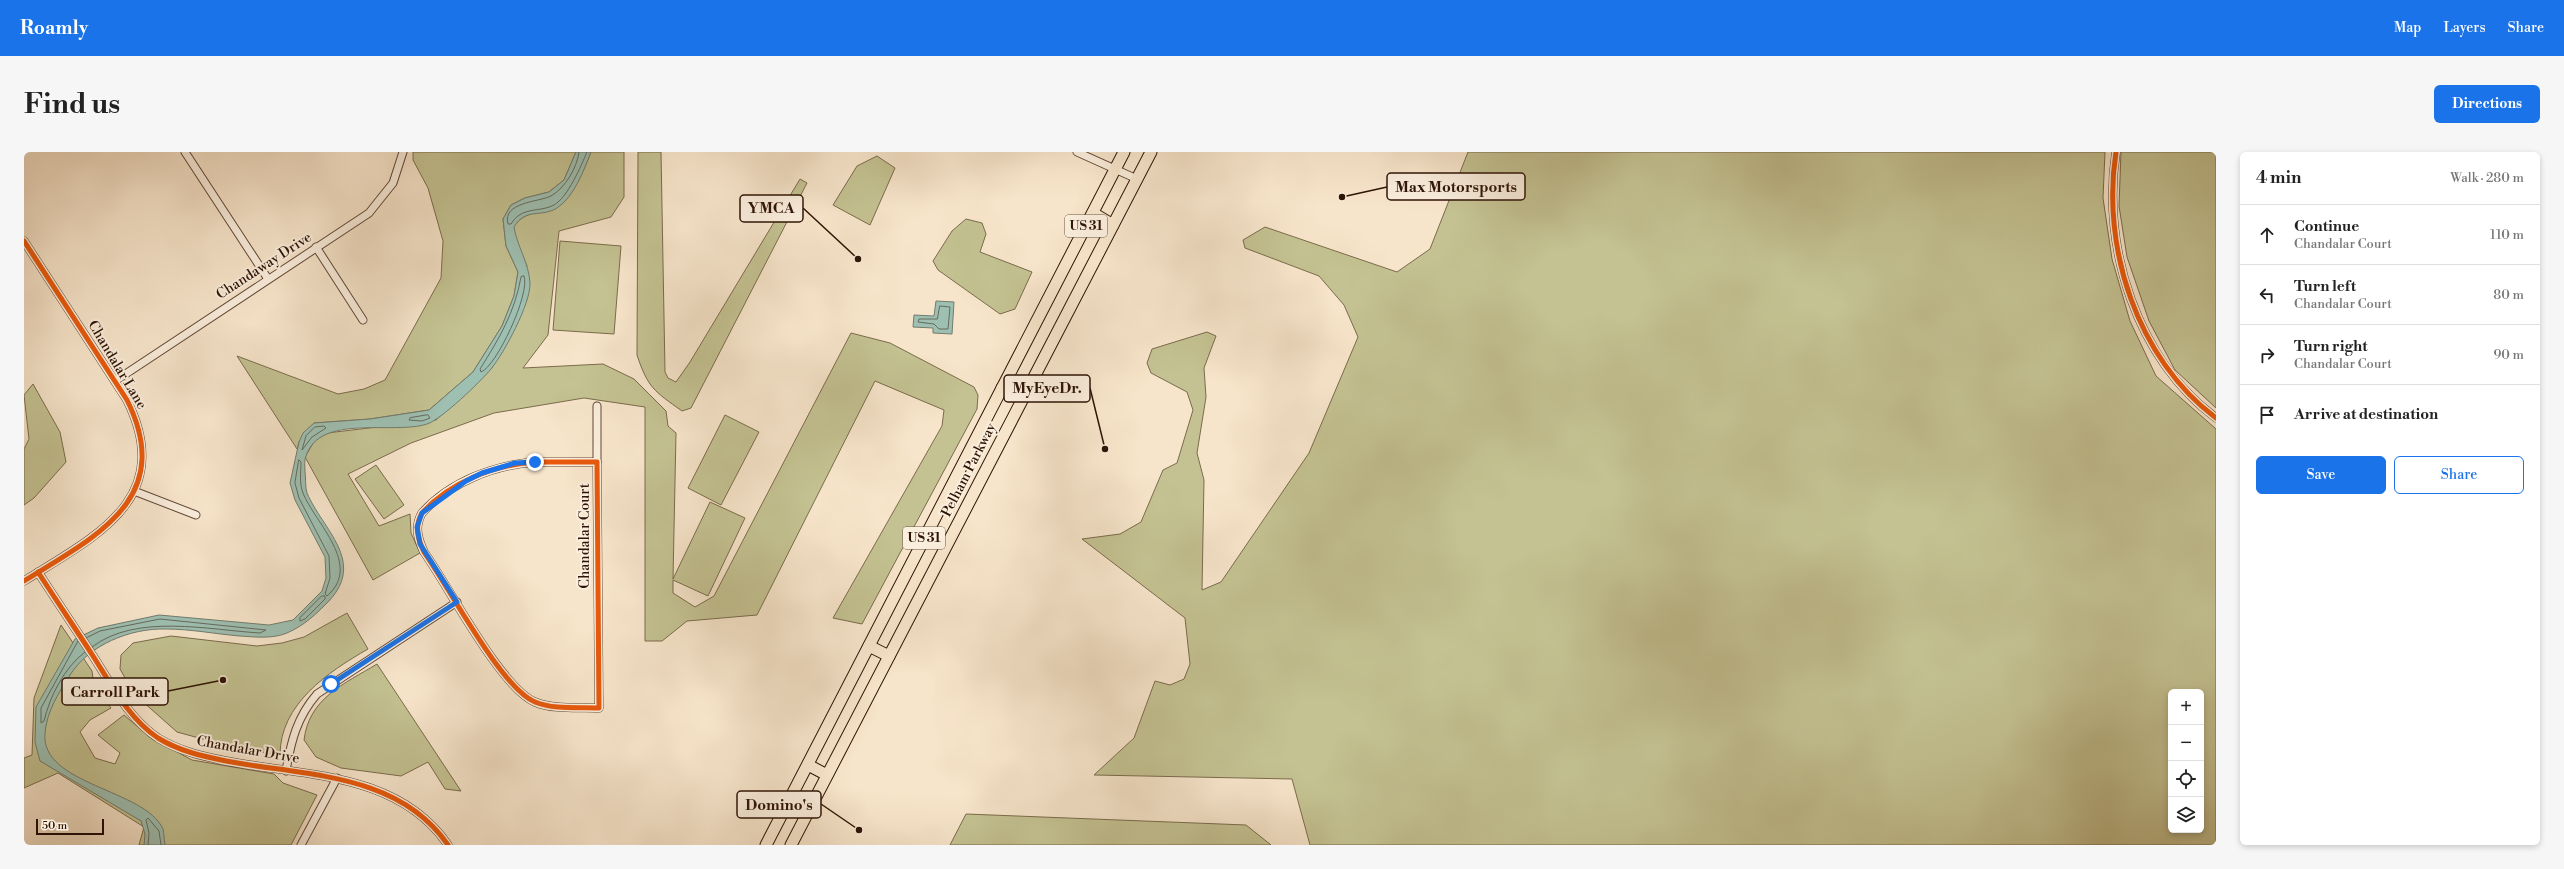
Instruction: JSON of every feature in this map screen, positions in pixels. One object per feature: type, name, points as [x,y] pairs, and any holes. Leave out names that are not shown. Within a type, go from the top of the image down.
[{"type":"main road","name":"Pelham Parkway","points":[[766,845],[1124,152]]},
{"type":"main road","name":"Pelham Parkway","points":[[791,845],[1151,152]]},
{"type":"main road","points":[[1093,213],[1113,225]]},
{"type":"main road","points":[[1002,388],[1026,392]]},
{"type":"main road","points":[[869,646],[890,656]]},
{"type":"main road","points":[[808,765],[828,775]]},
{"type":"street","points":[[185,152],[268,279]]},
{"type":"street","name":"Chandaway Drive","points":[[115,381],[362,218],[377,204],[392,183],[403,152]]},
{"type":"street","points":[[1077,152],[1100,164],[1116,168],[1137,179]]},
{"type":"street","points":[[2116,152],[2113,196],[2115,230],[2120,259],[2134,306],[2154,350],[2166,368],[2189,395],[2216,418]]},
{"type":"street","name":"Chandalar Lane","points":[[24,242],[115,381],[137,420],[141,438],[140,470],[134,491],[128,503],[112,523],[24,581]]},
{"type":"street","points":[[316,247],[363,320]]},
{"type":"street","name":"Chandalar Court","points":[[597,406],[598,708],[543,705],[522,694],[496,663],[420,544],[418,520],[426,509],[466,481],[499,467],[535,462],[597,462]]},
{"type":"street","points":[[134,491],[196,515]]},
{"type":"street","name":"Chandalar Drive","points":[[38,572],[100,667],[140,723],[164,741],[199,755],[336,778],[378,790],[404,804],[432,826],[448,845]]},
{"type":"street","points":[[286,770],[294,730],[303,712],[317,694],[457,602]]},
{"type":"street","points":[[301,845],[336,778]]},
{"type":"shaded area","points":[[413,152],[576,152],[564,180],[549,192],[525,198],[511,205],[503,219],[506,246],[518,272],[514,296],[502,326],[473,372],[429,410],[370,419],[314,423],[299,442],[297,449],[237,356],[338,394],[364,389],[385,380],[441,278],[443,241],[428,188],[413,160]]},
{"type":"shaded area","points":[[591,152],[624,152],[624,197],[611,217],[559,231],[548,335],[523,368],[603,364],[634,379],[666,411],[668,426],[676,433],[673,579],[710,502],[745,518],[708,596],[673,580],[673,593],[695,607],[714,596],[851,333],[890,343],[974,387],[978,395],[977,409],[862,624],[833,618],[942,426],[944,410],[875,381],[757,615],[687,621],[662,641],[645,641],[645,407],[584,398],[494,413],[411,443],[348,474],[379,526],[410,514],[411,533],[420,553],[373,580],[305,457],[315,440],[327,433],[436,420],[492,368],[527,266],[515,238],[513,227],[527,215],[556,208],[584,169]]},
{"type":"shaded area","points":[[638,152],[661,152],[665,372],[668,378],[676,382],[690,362],[800,179],[807,183],[691,408],[682,411],[653,388],[645,375],[637,355]]},
{"type":"shaded area","points":[[1468,152],[2105,152],[2103,198],[2112,259],[2130,321],[2156,376],[2216,429],[2216,845],[1310,845],[1292,779],[1094,775],[1134,738],[1155,681],[1170,685],[1184,679],[1190,664],[1185,618],[1082,539],[1120,534],[1141,522],[1163,470],[1177,463],[1193,410],[1187,392],[1151,373],[1147,363],[1152,349],[1207,332],[1216,336],[1204,368],[1206,397],[1197,453],[1204,480],[1202,590],[1221,582],[1309,453],[1358,337],[1344,305],[1319,276],[1245,248],[1243,240],[1265,227],[1397,272],[1430,249]]},
{"type":"shaded area","points":[[2121,152],[2216,152],[2216,408],[2175,370],[2149,321],[2127,257],[2119,206]]},
{"type":"shaded area","points":[[877,156],[895,168],[870,225],[833,205],[857,166]]},
{"type":"shaded area","points":[[966,219],[982,223],[986,234],[980,252],[1032,272],[1015,309],[1000,314],[938,270],[933,261],[952,231]]},
{"type":"shaded area","points":[[560,241],[621,246],[614,334],[553,330]]},
{"type":"shaded area","points":[[33,384],[60,432],[66,462],[34,498],[24,505],[24,449],[29,439],[24,395]]},
{"type":"shaded area","points":[[725,415],[759,432],[721,505],[688,488]]},
{"type":"shaded area","points":[[376,465],[404,505],[384,519],[355,479]]},
{"type":"shaded area","points":[[347,613],[368,649],[337,668],[323,679],[297,705],[288,720],[282,737],[280,755],[232,747],[177,732],[142,701],[129,685],[120,669],[121,655],[133,643],[171,636],[257,646],[282,643],[304,637]]},
{"type":"shaded area","points":[[61,625],[92,671],[94,686],[111,708],[90,720],[80,732],[95,758],[115,764],[120,753],[98,735],[124,715],[151,738],[192,760],[274,774],[283,783],[317,795],[291,845],[139,845],[144,827],[58,773],[24,788],[24,758],[32,755],[34,698]]},
{"type":"shaded area","points":[[377,664],[461,791],[445,789],[428,762],[401,776],[341,768],[316,757],[304,740],[307,725],[313,713],[321,703],[330,694],[352,678]]},
{"type":"shaded area","points":[[966,814],[1246,825],[1271,845],[950,845]]},
{"type":"water","points":[[576,152],[591,152],[578,183],[568,197],[557,208],[551,211],[524,217],[514,227],[528,268],[530,283],[529,292],[522,315],[516,328],[503,352],[491,369],[470,391],[434,421],[413,427],[359,428],[341,430],[326,434],[314,443],[306,456],[305,466],[307,493],[314,507],[331,533],[343,559],[343,572],[339,586],[329,601],[299,627],[282,635],[276,636],[252,637],[166,629],[152,629],[125,635],[99,647],[88,655],[78,664],[70,675],[57,696],[48,717],[45,733],[48,750],[59,764],[75,776],[136,804],[153,816],[163,829],[165,845],[144,845],[145,834],[141,821],[40,761],[35,742],[36,707],[75,639],[98,628],[159,615],[269,625],[293,620],[322,591],[326,578],[325,557],[295,500],[290,483],[299,442],[303,433],[314,423],[370,419],[429,410],[473,372],[502,326],[514,296],[518,272],[506,246],[503,219],[511,205],[525,198],[549,192],[564,180]]},
{"type":"water","points":[[936,301],[954,302],[952,334],[933,333],[933,328],[913,327],[914,315],[934,316]]},
{"type":"cycle path","points":[[2116,152],[2113,188],[2114,225],[2120,262],[2131,298],[2146,333],[2165,365],[2188,394],[2216,418]]},
{"type":"cycle path","points":[[24,241],[127,400],[140,434],[142,464],[135,489],[121,511],[101,530],[77,548],[24,581]]},
{"type":"cycle path","points":[[535,462],[597,462],[599,708],[567,708],[542,705],[521,693],[507,678],[476,635],[424,552],[420,542],[418,523],[422,513],[446,492],[459,484],[489,471],[535,462]]},
{"type":"cycle path","points":[[38,572],[121,700],[138,721],[158,738],[182,750],[208,757],[348,781],[376,790],[403,803],[427,821],[448,845]]},
{"type":"place","name":"Max Motorsports","points":[[1342,197]]},
{"type":"place","name":"YMCA","points":[[858,259]]},
{"type":"place","name":"MyEyeDr.","points":[[1105,449]]},
{"type":"place","name":"Carroll Park","points":[[223,680]]},
{"type":"place","name":"Domino's","points":[[859,830]]},
{"type":"route","points":[[331,684],[457,602],[420,544],[417,527],[418,520],[422,513],[466,481],[482,473],[515,463],[535,462]]}]
